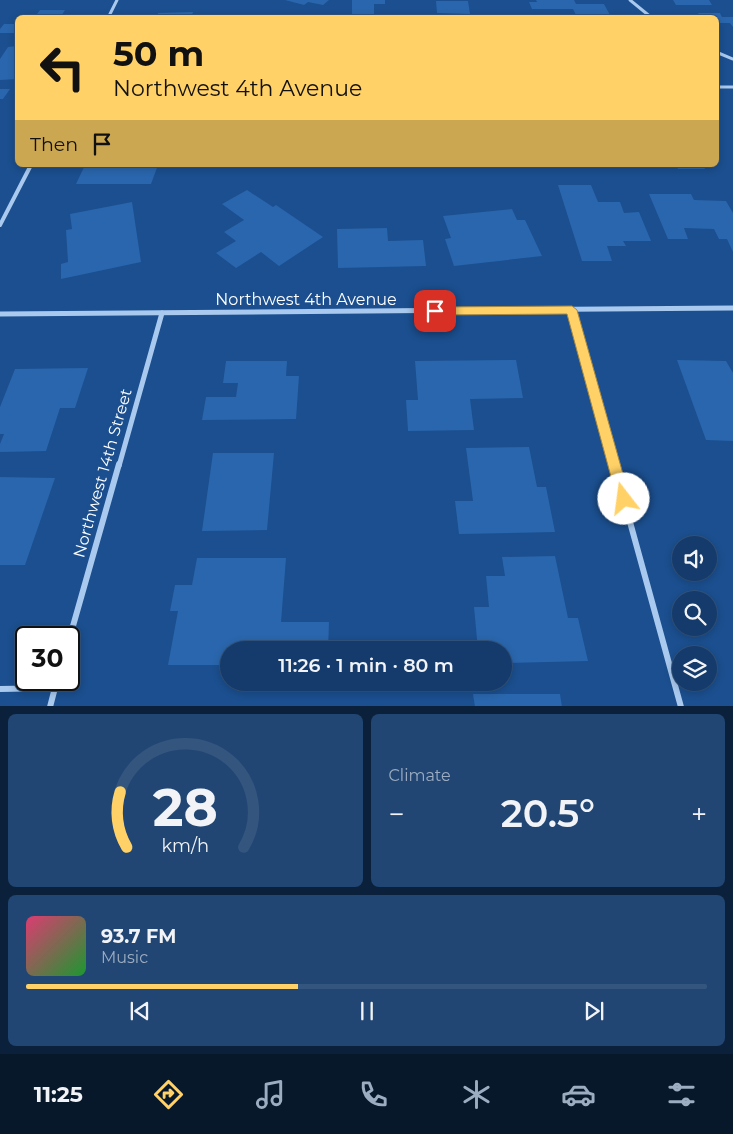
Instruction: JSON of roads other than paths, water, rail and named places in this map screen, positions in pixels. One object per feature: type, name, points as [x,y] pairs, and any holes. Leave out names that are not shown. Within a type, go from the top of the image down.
[{"type":"street","points":[[110,15],[117,0]]},
{"type":"street","points":[[630,0],[648,15]]},
{"type":"street","points":[[719,53],[733,59]]},
{"type":"street","points":[[719,87],[733,87]]},
{"type":"street","points":[[0,225],[30,167]]},
{"type":"street","name":"Northwest 4th Avenue","points":[[0,314],[733,308]]},
{"type":"street","points":[[572,310],[681,706]]},
{"type":"street","name":"Northwest 14th Street","points":[[73,626],[162,313]]},
{"type":"street","points":[[0,689],[15,689]]},
{"type":"street","points":[[50,706],[54,691]]}]
